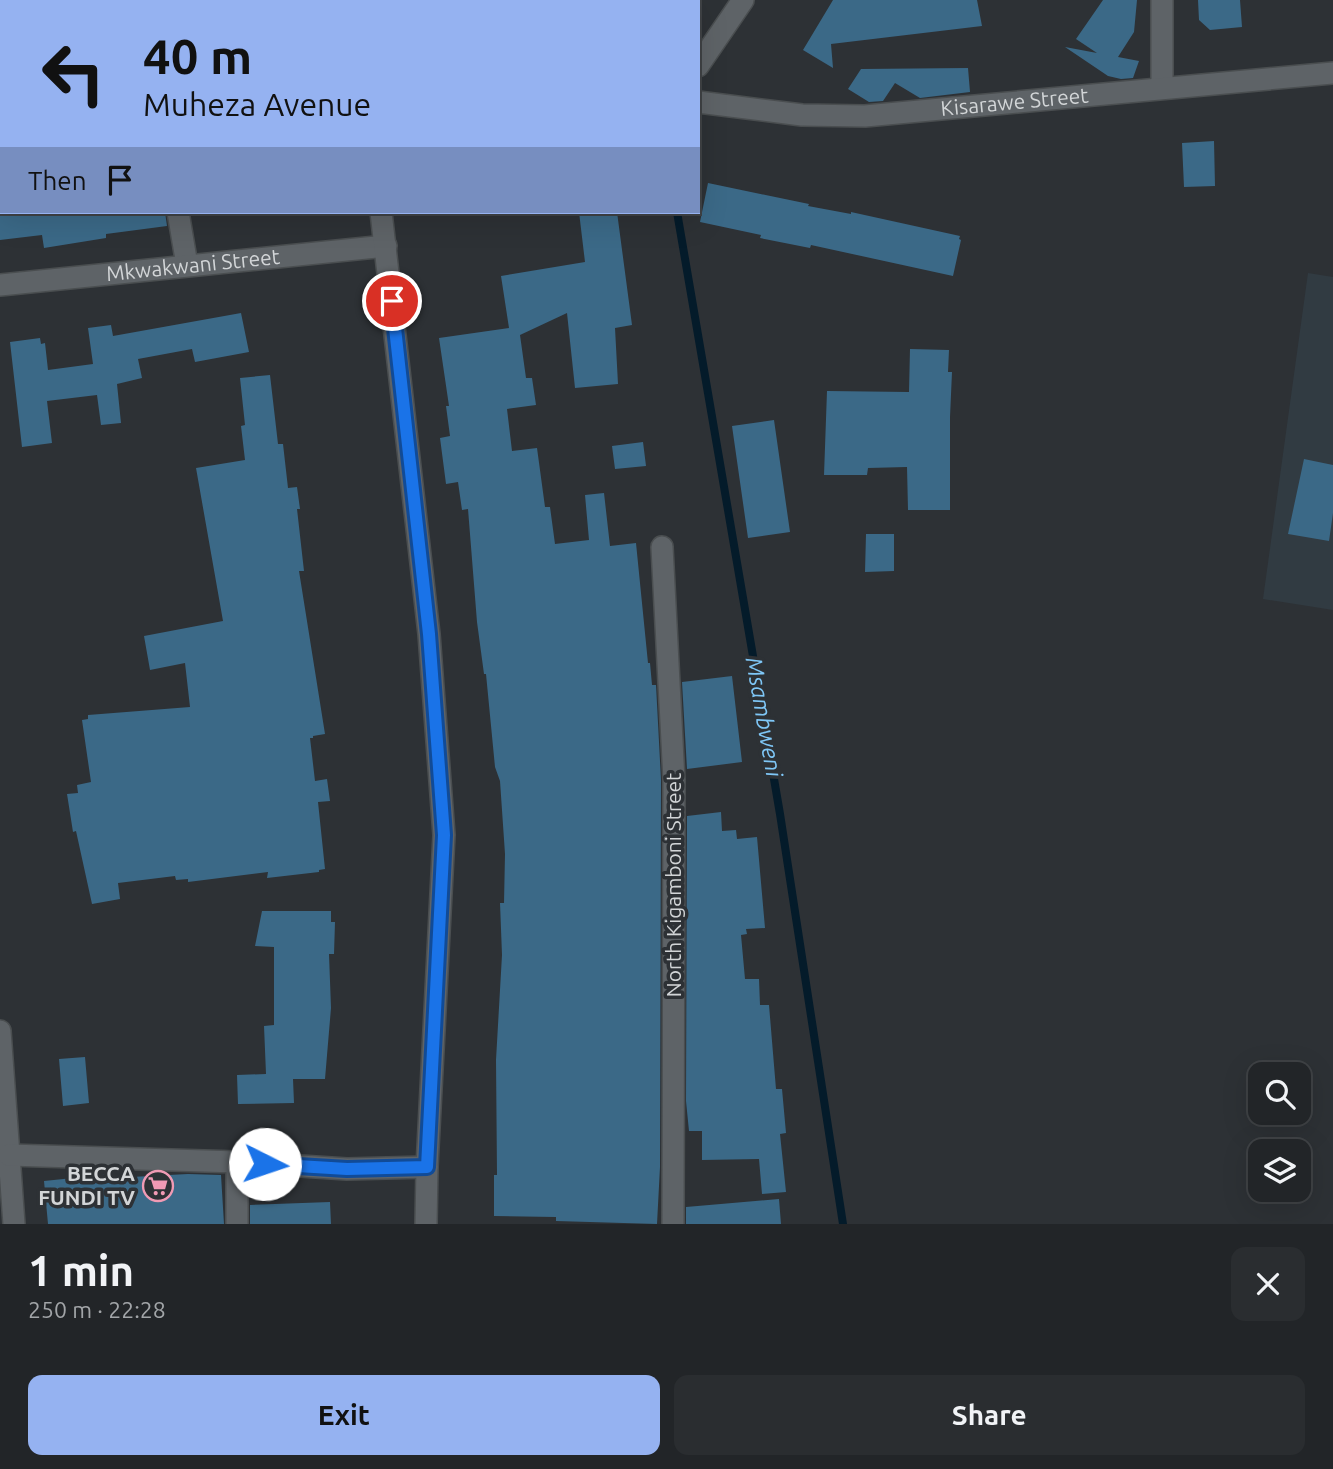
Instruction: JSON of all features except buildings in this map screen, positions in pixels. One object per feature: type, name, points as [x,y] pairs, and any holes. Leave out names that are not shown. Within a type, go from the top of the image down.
[{"type":"street","points":[[700,63],[743,0]]},
{"type":"street","points":[[1162,0],[1162,87]]},
{"type":"street","name":"Kisarawe Street","points":[[700,102],[802,115],[865,116],[1333,72]]},
{"type":"street","points":[[178,214],[187,265]]},
{"type":"street","points":[[381,214],[429,634],[444,835],[426,1224]]},
{"type":"street","name":"Mkwakwani Street","points":[[0,285],[386,246]]},
{"type":"street","name":"North Kigamboni Street","points":[[662,547],[674,780],[673,1224]]},
{"type":"street","points":[[0,1031],[13,1224]]},
{"type":"street","points":[[9,1155],[237,1162],[347,1169],[427,1167]]},
{"type":"street","points":[[237,1162],[237,1224]]},
{"type":"shaded area","points":[[1308,273],[1333,277],[1333,610],[1263,599]]},
{"type":"waterway","name":"Msambweni","points":[[677,214],[780,814],[843,1224]]},
{"type":"place","name":"BECCA FUNDI TV","points":[[158,1186]]},
{"type":"route","points":[[265,1164],[347,1169],[427,1167],[444,835],[429,634],[392,301]]}]
